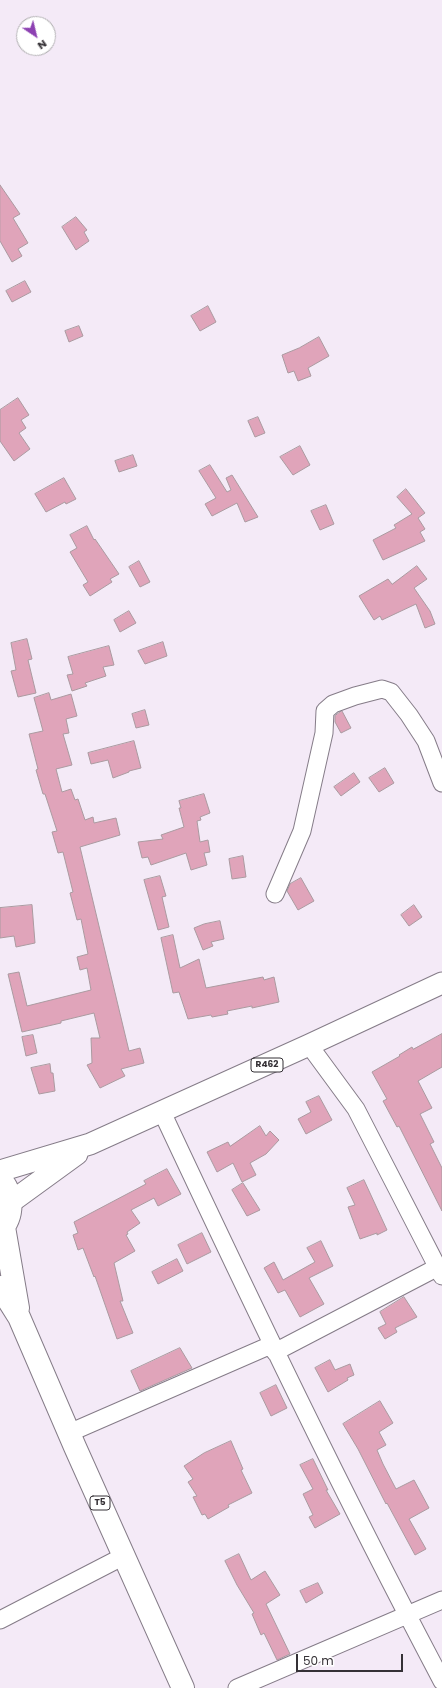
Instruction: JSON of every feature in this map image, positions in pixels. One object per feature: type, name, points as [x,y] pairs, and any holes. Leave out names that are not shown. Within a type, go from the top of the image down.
[{"type":"highway","points":[[0,1179],[8,1189],[11,1202],[10,1215],[2,1229]]},
{"type":"highway","name":"T5","points":[[2,1229],[19,1317]]},
{"type":"highway","name":"T5","points":[[0,1287],[19,1317],[183,1688]]},
{"type":"main road","name":"R462","points":[[0,1171],[90,1144],[442,984]]},
{"type":"main road","name":"R462","points":[[11,1202],[90,1144]]},
{"type":"street","points":[[275,894],[302,831],[324,733],[325,711],[333,704],[382,689],[391,692],[409,715],[426,741],[442,783]]},
{"type":"street","points":[[69,1433],[273,1349],[440,1272],[356,1109],[310,1045]]},
{"type":"street","points":[[162,1112],[273,1349],[407,1616],[442,1681]]},
{"type":"street","points":[[0,1620],[124,1556]]},
{"type":"street","points":[[237,1688],[442,1600]]},
{"type":"building","points":[[0,185],[20,214],[13,218],[28,243],[18,249],[22,256],[12,262],[0,241]]},
{"type":"building","points":[[76,217],[87,230],[84,232],[89,241],[76,250],[62,227]]},
{"type":"building","points":[[25,281],[31,292],[12,302],[6,291]]},
{"type":"building","points":[[208,306],[216,322],[200,331],[191,316]]},
{"type":"building","points":[[79,326],[83,336],[69,342],[65,331]]},
{"type":"building","points":[[319,337],[329,356],[308,368],[311,376],[298,381],[294,371],[288,373],[282,355]]},
{"type":"building","points":[[18,398],[29,415],[21,420],[26,428],[19,433],[30,449],[14,461],[0,441],[0,410]]},
{"type":"building","points":[[258,417],[265,433],[255,437],[248,421]]},
{"type":"building","points":[[300,446],[310,465],[293,475],[280,457]]},
{"type":"building","points":[[133,455],[137,466],[119,472],[115,461]]},
{"type":"building","points":[[210,465],[227,492],[231,490],[226,478],[232,475],[258,517],[245,522],[237,503],[212,516],[205,504],[216,498],[199,471]]},
{"type":"building","points":[[64,478],[76,499],[66,504],[65,502],[46,512],[35,494]]},
{"type":"building","points":[[406,489],[425,513],[418,518],[425,529],[420,532],[425,541],[383,560],[373,540],[396,528],[394,525],[412,514],[397,497]]},
{"type":"building","points":[[326,505],[334,524],[320,530],[311,511]]},
{"type":"building","points":[[87,526],[94,540],[95,539],[119,574],[110,579],[112,582],[90,596],[83,585],[88,582],[70,552],[77,548],[70,535]]},
{"type":"building","points":[[139,561],[150,582],[140,587],[129,567]]},
{"type":"building","points":[[417,566],[427,579],[414,588],[430,611],[435,624],[425,628],[416,604],[382,620],[380,616],[374,620],[359,596],[388,579],[392,584]]},
{"type":"building","points":[[129,611],[136,623],[120,632],[114,620]]},
{"type":"building","points":[[27,639],[32,659],[28,660],[36,693],[18,697],[11,671],[16,670],[11,643]]},
{"type":"building","points":[[163,642],[167,656],[145,664],[138,651]]},
{"type":"building","points":[[109,646],[114,665],[103,667],[106,676],[85,683],[87,686],[72,691],[67,675],[73,674],[68,657]]},
{"type":"building","points":[[49,693],[51,700],[71,694],[77,716],[66,719],[69,733],[63,734],[72,765],[56,769],[62,792],[71,789],[75,800],[78,799],[85,820],[93,817],[94,823],[116,818],[120,835],[80,847],[129,1051],[140,1048],[144,1063],[121,1069],[125,1076],[100,1088],[87,1065],[92,1063],[91,1038],[100,1038],[94,1013],[61,1021],[61,1023],[22,1032],[8,974],[19,972],[27,1006],[91,990],[87,968],[80,970],[77,957],[88,954],[81,919],[77,920],[70,893],[73,892],[63,852],[58,853],[52,832],[57,831],[36,770],[38,769],[29,734],[43,731],[34,698]]},
{"type":"building","points":[[145,710],[149,725],[136,728],[132,714]]},
{"type":"building","points":[[342,711],[351,728],[341,733],[335,722],[335,716]]},
{"type":"building","points":[[134,741],[141,768],[129,771],[113,778],[108,760],[91,764],[88,753]]},
{"type":"building","points":[[385,768],[394,783],[379,792],[369,778]]},
{"type":"building","points":[[354,773],[360,782],[341,796],[334,787]]},
{"type":"building","points":[[204,794],[210,813],[200,817],[201,820],[197,821],[200,842],[208,840],[210,852],[204,853],[207,865],[191,870],[186,853],[151,865],[148,857],[142,858],[138,842],[163,839],[161,835],[184,827],[179,808],[181,808],[179,801]]},
{"type":"building","points":[[243,856],[246,877],[232,879],[229,859]]},
{"type":"building","points":[[160,876],[166,896],[162,897],[169,927],[158,930],[144,880]]},
{"type":"building","points":[[301,878],[314,901],[298,910],[287,891],[290,884]]},
{"type":"building","points":[[32,905],[35,943],[16,947],[14,936],[0,938],[0,908]]},
{"type":"building","points":[[414,905],[422,917],[409,926],[401,915]]},
{"type":"building","points":[[220,921],[224,939],[211,942],[213,946],[203,950],[194,928],[204,924]]},
{"type":"building","points":[[173,935],[180,968],[199,959],[206,988],[263,977],[264,980],[274,977],[279,1002],[252,1008],[252,1006],[227,1011],[228,1014],[212,1017],[211,1015],[188,1019],[179,992],[173,993],[161,938]]},
{"type":"building","points":[[442,1034],[442,1067],[418,1081],[432,1108],[420,1114],[434,1142],[430,1144],[442,1168],[442,1211],[399,1126],[397,1127],[383,1101],[387,1099],[372,1072],[400,1056],[399,1055],[412,1047],[413,1049]]},
{"type":"building","points":[[33,1035],[37,1053],[26,1056],[22,1037]]},
{"type":"building","points":[[50,1064],[51,1073],[53,1073],[55,1091],[39,1094],[31,1068]]},
{"type":"building","points":[[319,1096],[332,1120],[306,1134],[298,1119],[311,1112],[306,1102]]},
{"type":"building","points":[[260,1126],[266,1136],[270,1131],[279,1140],[266,1154],[250,1163],[256,1175],[242,1182],[233,1163],[217,1172],[207,1152],[228,1142],[230,1146]]},
{"type":"building","points":[[167,1169],[181,1194],[158,1206],[154,1198],[131,1210],[140,1223],[127,1232],[128,1234],[126,1235],[135,1251],[114,1263],[123,1301],[120,1301],[133,1333],[117,1339],[95,1276],[94,1277],[83,1248],[78,1250],[73,1235],[78,1233],[74,1222],[146,1184],[144,1181]]},
{"type":"building","points":[[364,1180],[387,1230],[377,1235],[377,1233],[360,1239],[348,1207],[355,1205],[347,1188]]},
{"type":"building","points":[[243,1183],[260,1210],[247,1216],[232,1190]]},
{"type":"building","points":[[202,1233],[211,1252],[187,1264],[178,1245]]},
{"type":"building","points":[[321,1241],[333,1266],[309,1278],[324,1304],[300,1317],[285,1290],[278,1293],[264,1268],[274,1262],[283,1280],[315,1262],[307,1248]]},
{"type":"building","points":[[177,1259],[183,1271],[158,1284],[152,1272]]},
{"type":"building","points":[[404,1297],[417,1317],[395,1328],[397,1332],[385,1339],[378,1328],[386,1324],[380,1312]]},
{"type":"building","points":[[180,1348],[192,1368],[140,1391],[131,1371]]},
{"type":"building","points":[[330,1360],[335,1370],[350,1364],[354,1375],[347,1378],[348,1380],[328,1392],[315,1368]]},
{"type":"building","points":[[276,1385],[287,1408],[271,1416],[260,1393]]},
{"type":"building","points":[[380,1401],[393,1423],[379,1432],[386,1445],[377,1450],[383,1464],[396,1489],[414,1480],[429,1508],[409,1519],[426,1549],[415,1555],[343,1424]]},
{"type":"building","points":[[231,1441],[243,1469],[241,1470],[252,1493],[228,1505],[229,1507],[208,1519],[205,1514],[202,1515],[193,1497],[197,1496],[188,1482],[193,1479],[184,1466],[204,1453]]},
{"type":"building","points":[[313,1459],[328,1490],[326,1490],[340,1514],[315,1528],[309,1517],[313,1515],[303,1494],[313,1489],[300,1465]]},
{"type":"building","points":[[239,1554],[251,1580],[265,1571],[280,1595],[266,1604],[290,1654],[277,1660],[264,1633],[261,1635],[252,1614],[254,1613],[237,1585],[225,1561]]},
{"type":"building","points":[[318,1583],[323,1593],[306,1603],[300,1591]]}]
